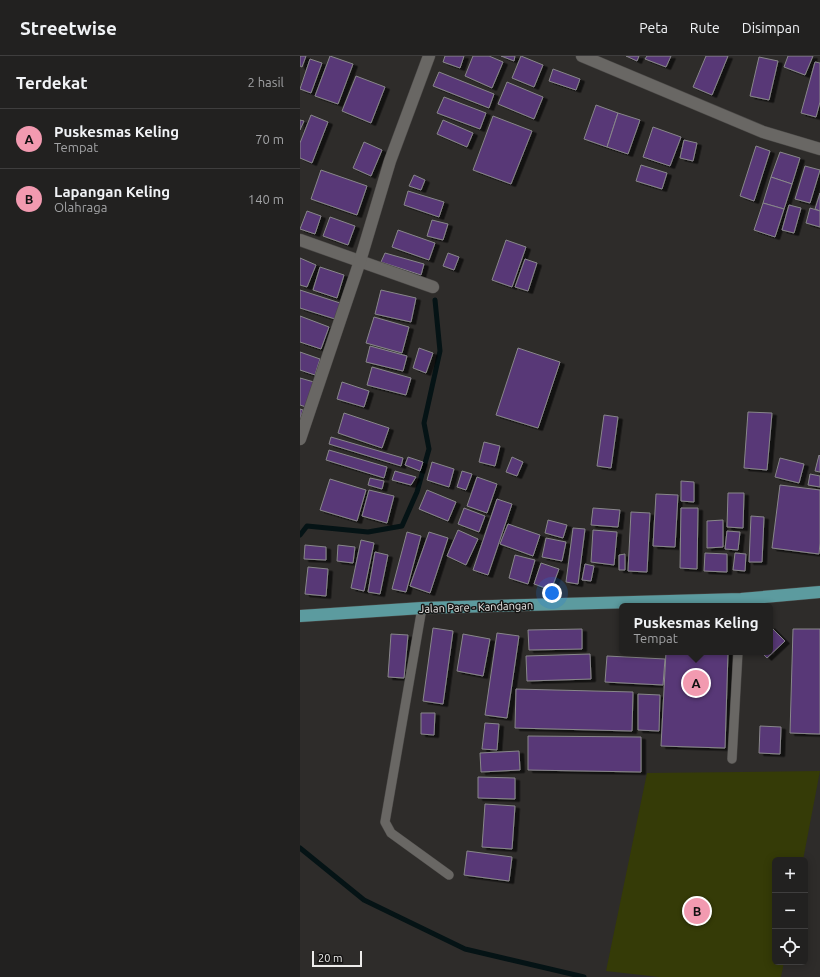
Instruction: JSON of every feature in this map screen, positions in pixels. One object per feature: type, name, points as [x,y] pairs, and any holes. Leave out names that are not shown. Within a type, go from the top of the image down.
[{"type":"main road","name":"Jalan Pare - Kandangan","points":[[741,603],[820,592]]},
{"type":"main road","name":"Jalan Pare - Kandangan","points":[[300,616],[422,608],[619,605]]},
{"type":"street","points":[[300,439],[360,261],[390,161],[429,56]]},
{"type":"street","points":[[586,57],[763,132],[820,149]]},
{"type":"street","points":[[300,240],[433,287]]},
{"type":"lane","points":[[422,608],[385,822],[391,833],[449,874]]},
{"type":"lane","points":[[732,759],[738,655]]},
{"type":"green space","points":[[820,771],[804,857],[772,857],[772,965],[783,965],[781,977],[659,977],[606,971],[647,773]]},
{"type":"building","points":[[300,56],[306,56],[302,67],[300,66]]},
{"type":"building","points":[[330,56],[353,64],[338,104],[315,96]]},
{"type":"building","points":[[445,56],[464,56],[460,68],[443,62]]},
{"type":"building","points":[[473,56],[489,56],[503,62],[492,88],[465,76]]},
{"type":"building","points":[[501,56],[515,56],[514,61]]},
{"type":"building","points":[[521,56],[543,65],[534,87],[512,78]]},
{"type":"building","points":[[626,56],[639,56],[637,61]]},
{"type":"building","points":[[647,56],[671,56],[666,67],[645,59]]},
{"type":"building","points":[[706,56],[728,56],[712,95],[693,87]]},
{"type":"building","points":[[788,56],[813,56],[805,75],[784,67]]},
{"type":"building","points":[[759,57],[778,61],[769,100],[750,96]]},
{"type":"building","points":[[310,59],[322,63],[311,93],[300,89]]},
{"type":"building","points":[[815,62],[820,63],[820,102],[816,117],[801,113]]},
{"type":"building","points":[[553,69],[580,79],[576,90],[549,81]]},
{"type":"building","points":[[439,72],[494,94],[489,108],[433,86]]},
{"type":"building","points":[[356,76],[385,87],[371,123],[342,111]]},
{"type":"building","points":[[507,82],[543,97],[534,119],[498,104]]},
{"type":"building","points":[[444,97],[486,113],[480,129],[437,113]]},
{"type":"building","points":[[596,105],[618,113],[607,147],[584,139]]},
{"type":"building","points":[[618,113],[640,120],[628,154],[607,147]]},
{"type":"building","points":[[311,115],[328,122],[312,163],[300,158],[300,143]]},
{"type":"building","points":[[493,116],[532,131],[511,184],[473,170]]},
{"type":"building","points":[[300,120],[304,121],[300,130]]},
{"type":"building","points":[[443,120],[473,133],[467,147],[437,134]]},
{"type":"building","points":[[653,127],[681,137],[670,166],[643,157]]},
{"type":"building","points":[[684,140],[697,143],[693,161],[680,158]]},
{"type":"building","points":[[364,142],[382,150],[371,176],[353,168]]},
{"type":"building","points":[[756,146],[770,151],[754,201],[740,196]]},
{"type":"building","points":[[780,152],[800,158],[792,184],[771,177]]},
{"type":"building","points":[[641,165],[667,173],[662,189],[636,181]]},
{"type":"building","points":[[805,166],[820,170],[810,203],[795,199]]},
{"type":"building","points":[[321,170],[367,186],[357,215],[311,199]]},
{"type":"building","points":[[414,175],[425,180],[421,190],[409,186]]},
{"type":"building","points":[[771,177],[792,184],[784,209],[763,203]]},
{"type":"building","points":[[408,191],[444,202],[439,217],[404,205]]},
{"type":"building","points":[[820,193],[820,211],[815,209]]},
{"type":"building","points":[[763,203],[784,209],[775,237],[754,230]]},
{"type":"building","points":[[789,205],[801,208],[794,233],[782,230]]},
{"type":"building","points":[[810,208],[820,211],[820,227],[806,223]]},
{"type":"building","points":[[307,211],[321,216],[315,234],[300,229]]},
{"type":"building","points":[[330,217],[355,226],[348,245],[323,236]]},
{"type":"building","points":[[432,220],[448,224],[443,240],[427,236]]},
{"type":"building","points":[[398,230],[435,243],[429,260],[392,247]]},
{"type":"building","points":[[506,240],[526,247],[512,287],[492,280]]},
{"type":"building","points":[[385,253],[424,264],[421,275],[381,262]]},
{"type":"building","points":[[448,253],[459,257],[454,270],[443,266]]},
{"type":"building","points":[[300,258],[316,265],[307,287],[300,285]]},
{"type":"building","points":[[525,259],[537,263],[528,291],[515,287]]},
{"type":"building","points":[[320,267],[344,275],[337,298],[313,290]]},
{"type":"building","points":[[300,290],[340,303],[335,319],[300,308]]},
{"type":"building","points":[[381,290],[416,298],[411,322],[375,314]]},
{"type":"building","points":[[300,316],[329,327],[321,349],[300,342]]},
{"type":"building","points":[[374,317],[409,327],[402,353],[366,343]]},
{"type":"building","points":[[370,346],[407,356],[403,371],[366,362]]},
{"type":"building","points":[[419,348],[433,353],[426,373],[413,368]]},
{"type":"building","points":[[518,348],[560,362],[538,428],[496,415]]},
{"type":"building","points":[[300,352],[320,359],[315,375],[300,370]]},
{"type":"building","points":[[372,367],[411,378],[406,395],[367,385]]},
{"type":"building","points":[[300,378],[314,382],[306,407],[300,405]]},
{"type":"building","points":[[342,382],[369,391],[364,407],[337,399]]},
{"type":"building","points":[[300,409],[303,410],[300,419]]},
{"type":"building","points":[[748,412],[772,413],[767,470],[744,468]]},
{"type":"building","points":[[344,413],[389,428],[382,448],[338,433]]},
{"type":"building","points":[[604,415],[618,417],[611,468],[597,466]]},
{"type":"building","points":[[331,437],[403,458],[401,466],[329,444]]},
{"type":"building","points":[[484,442],[500,446],[495,466],[479,462]]},
{"type":"building","points":[[329,450],[387,467],[384,478],[326,460]]},
{"type":"building","points":[[819,455],[820,456],[820,472],[815,471]]},
{"type":"building","points":[[408,457],[423,462],[420,471],[405,465]]},
{"type":"building","points":[[512,457],[523,462],[517,476],[506,472]]},
{"type":"building","points":[[780,458],[804,464],[799,483],[775,477]]},
{"type":"building","points":[[432,462],[454,469],[449,487],[427,480]]},
{"type":"building","points":[[395,471],[416,477],[411,485],[392,480]]},
{"type":"building","points":[[462,471],[472,474],[466,490],[457,487]]},
{"type":"building","points":[[810,474],[820,476],[820,487],[808,485]]},
{"type":"building","points":[[477,477],[497,484],[487,513],[467,506]]},
{"type":"building","points":[[370,478],[384,481],[382,489],[368,485]]},
{"type":"building","points":[[330,479],[366,490],[357,521],[320,510]]},
{"type":"building","points":[[681,481],[694,482],[694,502],[681,501]]},
{"type":"building","points":[[780,485],[820,490],[819,554],[772,548]]},
{"type":"building","points":[[369,490],[394,496],[387,523],[362,516]]},
{"type":"building","points":[[427,490],[456,502],[448,521],[419,509]]},
{"type":"building","points":[[728,493],[744,493],[743,528],[727,527]]},
{"type":"building","points":[[656,494],[678,495],[675,547],[653,546]]},
{"type":"building","points":[[497,499],[512,504],[488,575],[473,570]]},
{"type":"building","points":[[464,508],[485,516],[479,532],[458,524]]},
{"type":"building","points":[[593,508],[620,510],[618,527],[591,525]]},
{"type":"building","points":[[681,508],[698,508],[697,569],[680,568]]},
{"type":"building","points":[[631,512],[650,513],[647,572],[628,571]]},
{"type":"building","points":[[751,516],[764,517],[762,562],[749,562]]},
{"type":"building","points":[[548,520],[567,525],[563,538],[545,533]]},
{"type":"building","points":[[723,520],[723,547],[707,548],[707,521]]},
{"type":"building","points":[[508,524],[540,535],[533,556],[500,544]]},
{"type":"building","points":[[573,528],[585,529],[578,584],[566,582]]},
{"type":"building","points":[[458,530],[478,539],[466,565],[447,556]]},
{"type":"building","points":[[593,530],[617,532],[614,565],[591,562]]},
{"type":"building","points":[[727,531],[740,532],[738,550],[725,549]]},
{"type":"building","points":[[407,532],[421,536],[406,592],[392,589]]},
{"type":"building","points":[[429,532],[448,538],[430,593],[410,586]]},
{"type":"building","points":[[546,538],[566,542],[562,561],[542,557]]},
{"type":"building","points":[[361,540],[374,543],[364,591],[351,588]]},
{"type":"building","points":[[305,545],[326,547],[326,560],[304,559]]},
{"type":"building","points":[[338,545],[355,547],[353,563],[337,561]]},
{"type":"building","points":[[375,552],[388,555],[380,594],[368,592]]},
{"type":"building","points":[[705,553],[727,554],[727,572],[704,571]]},
{"type":"building","points":[[735,553],[746,554],[745,571],[733,570]]},
{"type":"building","points":[[625,554],[625,570],[619,570],[619,555]]},
{"type":"building","points":[[515,555],[535,560],[528,584],[509,578]]},
{"type":"building","points":[[541,563],[559,569],[551,590],[534,584]]},
{"type":"building","points":[[585,564],[594,566],[591,581],[582,580]]},
{"type":"building","points":[[308,567],[328,569],[326,596],[305,594]]},
{"type":"building","points":[[433,628],[453,631],[443,704],[423,701]]},
{"type":"building","points":[[582,629],[582,649],[529,650],[528,630]]},
{"type":"building","points":[[773,629],[785,641],[773,652]]},
{"type":"building","points":[[793,629],[820,629],[820,734],[790,733]]},
{"type":"building","points":[[497,633],[519,636],[507,718],[485,715]]},
{"type":"building","points":[[391,634],[408,635],[404,678],[388,677]]},
{"type":"building","points":[[463,634],[490,639],[483,676],[457,671]]},
{"type":"building","points":[[590,654],[591,679],[527,681],[526,656]]},
{"type":"building","points":[[666,655],[728,655],[725,748],[661,746]]},
{"type":"building","points":[[607,656],[665,659],[663,685],[605,682]]},
{"type":"building","points":[[516,689],[633,692],[632,731],[515,728]]},
{"type":"building","points":[[638,694],[660,695],[659,731],[638,730]]},
{"type":"building","points":[[421,713],[435,713],[434,735],[421,734]]},
{"type":"building","points":[[485,723],[499,724],[497,750],[482,749]]},
{"type":"building","points":[[760,726],[781,727],[780,754],[759,753]]},
{"type":"building","points":[[528,736],[641,737],[641,772],[528,770]]},
{"type":"building","points":[[519,751],[520,770],[481,772],[480,753]]},
{"type":"building","points":[[478,777],[515,778],[515,799],[478,798]]},
{"type":"building","points":[[485,804],[515,806],[512,849],[482,847]]},
{"type":"building","points":[[467,851],[512,857],[509,881],[464,875]]},
{"type":"waterway","points":[[300,535],[307,526],[368,532],[402,526],[417,492],[429,449],[424,423],[440,351],[435,300]]},
{"type":"waterway","points":[[300,848],[364,900],[465,949],[584,977]]},
{"type":"place","name":"Puskesmas Keling","points":[[696,683]]},
{"type":"place","name":"Lapangan Keling","points":[[697,911]]}]
